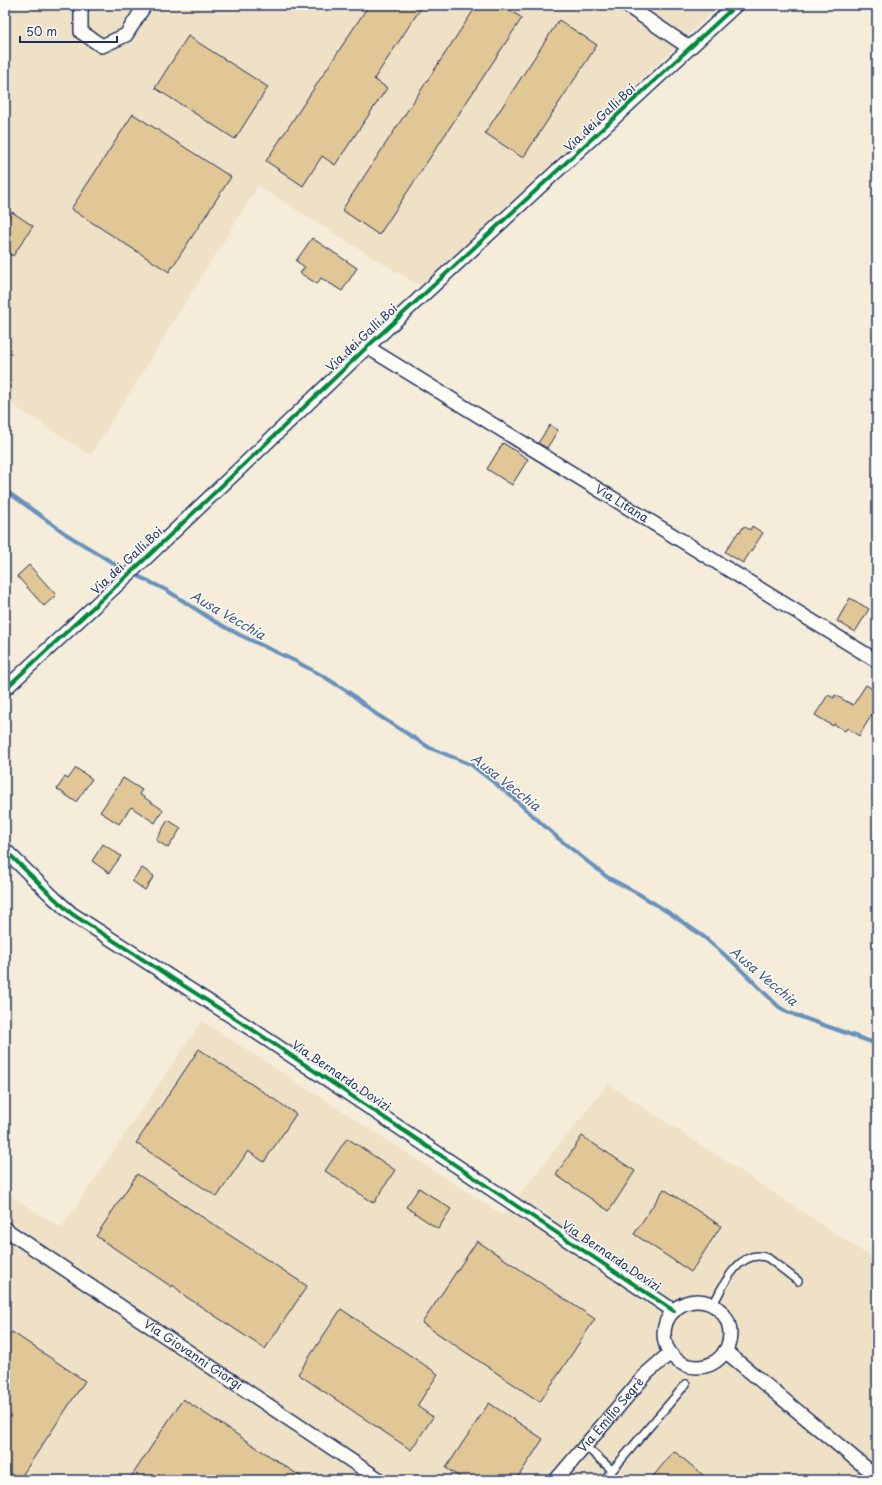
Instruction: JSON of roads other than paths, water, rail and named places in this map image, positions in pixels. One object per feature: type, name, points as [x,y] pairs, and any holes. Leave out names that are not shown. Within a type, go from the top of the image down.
[{"type":"street","points":[[84,5],[82,9],[81,32],[102,46],[126,35],[145,5]]},
{"type":"street","points":[[626,5],[690,48]]},
{"type":"street","name":"Via dei Galli Boi","points":[[5,689],[144,560],[367,347],[736,5]]},
{"type":"street","name":"Via Litana","points":[[367,347],[877,661]]},
{"type":"street","name":"Via Bernardo Dovizi","points":[[5,850],[72,914],[256,1032],[674,1311]]},
{"type":"street","name":"Via Giovanni Giorgi","points":[[5,1229],[380,1480]]},
{"type":"street","points":[[686,1303],[706,1303],[713,1305],[723,1314],[729,1326],[730,1339],[725,1351],[715,1362],[702,1367],[694,1367],[680,1363],[670,1353],[664,1341],[664,1328],[666,1322],[674,1311],[686,1303]]},
{"type":"street","points":[[725,1351],[877,1477]]},
{"type":"street","name":"Via Emilio Segrè","points":[[556,1480],[647,1373],[670,1353]]},
{"type":"lane","points":[[713,1305],[727,1279],[748,1257],[762,1256],[768,1258],[798,1281]]},
{"type":"lane","points":[[604,1480],[686,1384]]},
{"type":"lane","points":[[585,1446],[612,1470]]},
{"type":"waterway","name":"Ausa Vecchia","points":[[5,490],[66,534],[118,566],[168,591],[214,621],[240,635],[323,676],[350,693],[376,714],[430,748],[470,764],[510,795],[559,839],[607,877],[639,894],[704,937],[733,962],[779,1007],[787,1012],[877,1044]]}]
